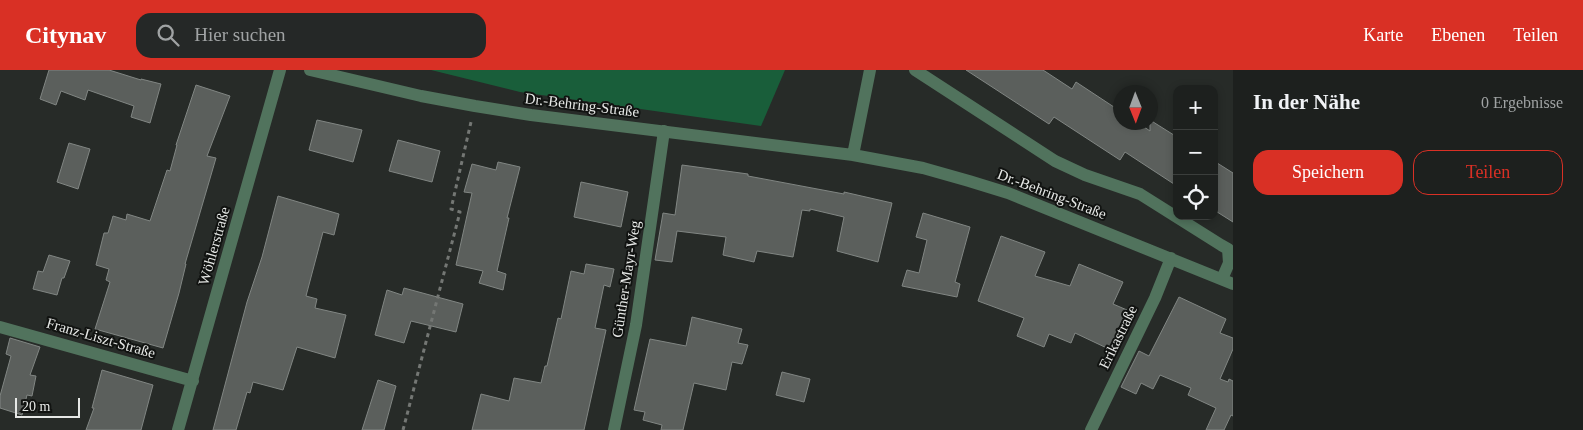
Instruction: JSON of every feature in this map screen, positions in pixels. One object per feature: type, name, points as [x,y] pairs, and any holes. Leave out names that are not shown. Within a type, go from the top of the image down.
[{"type":"street","name":"Wöhlerstraße","points":[[178,430],[280,70]]},
{"type":"street","name":"Dr.-Behring-Straße","points":[[310,70],[421,96],[475,106],[532,115],[853,155],[923,168],[1008,193],[1228,282]]},
{"type":"street","points":[[853,155],[870,70]]},
{"type":"street","points":[[915,70],[1055,161],[1084,175],[1140,194],[1228,249],[1228,282]]},
{"type":"street","name":"Günther-Mayr-Weg","points":[[614,430],[636,325],[664,131]]},
{"type":"street","name":"Erikastraße","points":[[1091,430],[1155,298],[1171,258]]},
{"type":"street","name":"Franz-Liszt-Straße","points":[[0,326],[193,381]]},
{"type":"path","points":[[403,430],[460,212],[451,209],[475,106]]},
{"type":"green space","points":[[431,70],[785,70],[761,126],[520,92]]},
{"type":"building","points":[[49,70],[109,70],[161,84],[150,123],[131,117],[134,106],[88,90],[85,100],[61,91],[56,105],[40,99]]},
{"type":"building","points":[[966,70],[1043,70],[1072,89],[1076,82],[1113,106],[1113,130],[1150,131],[1158,130],[1158,125],[1173,134],[1173,183],[1125,152],[1120,160],[1054,117],[1049,124]]},
{"type":"building","points":[[196,85],[230,96],[207,156],[216,158],[163,348],[95,329],[110,282],[106,280],[109,269],[96,265],[104,233],[108,233],[113,216],[126,220],[127,214],[150,221],[167,170],[170,171],[176,145]]},
{"type":"building","points":[[317,120],[362,130],[353,162],[309,150]]},
{"type":"building","points":[[398,140],[440,151],[432,182],[389,171]]},
{"type":"building","points":[[69,143],[90,149],[78,189],[57,182]]},
{"type":"building","points":[[498,162],[520,167],[507,218],[509,218],[497,271],[506,274],[503,290],[479,283],[483,271],[456,265],[472,193],[464,192],[472,164],[496,170]]},
{"type":"building","points":[[1218,164],[1233,173],[1233,222],[1218,213]]},
{"type":"building","points":[[682,165],[748,174],[748,176],[844,194],[844,192],[892,203],[878,262],[837,251],[844,217],[810,209],[810,211],[802,210],[793,257],[757,251],[754,262],[723,255],[726,237],[677,231],[672,262],[655,260],[663,213],[675,215]]},
{"type":"building","points":[[581,182],[628,192],[621,227],[574,217]]},
{"type":"building","points":[[278,196],[339,214],[334,235],[323,232],[306,296],[317,299],[315,308],[346,315],[335,358],[297,347],[283,390],[253,382],[250,393],[247,392],[236,430],[213,430],[247,302],[262,257]]},
{"type":"building","points":[[923,213],[970,227],[955,282],[960,284],[957,297],[902,286],[907,270],[919,273],[927,240],[916,237]]},
{"type":"building","points":[[1001,236],[1045,252],[1035,276],[1070,286],[1079,264],[1123,282],[1113,304],[1127,310],[1111,350],[1075,333],[1071,343],[1049,334],[1044,347],[1017,336],[1024,318],[978,301]]},
{"type":"building","points":[[49,255],[70,261],[57,295],[33,289],[38,271],[43,272]]},
{"type":"building","points":[[586,264],[614,269],[610,287],[604,285],[595,328],[606,330],[584,430],[472,430],[481,394],[509,401],[514,378],[541,383],[545,366],[547,366],[558,318],[561,319],[571,271],[584,274]]},
{"type":"building","points":[[404,288],[463,304],[456,332],[411,321],[404,343],[375,335],[387,290],[402,295]]},
{"type":"building","points":[[1179,297],[1226,319],[1220,333],[1233,338],[1233,349],[1220,379],[1228,382],[1229,379],[1233,381],[1233,416],[1231,415],[1224,430],[1206,430],[1216,408],[1188,395],[1191,388],[1160,375],[1153,389],[1141,383],[1136,394],[1121,387],[1139,351],[1149,356]]},
{"type":"building","points":[[692,317],[742,329],[738,343],[748,345],[742,364],[732,362],[726,390],[694,383],[683,430],[661,430],[662,425],[643,420],[645,412],[634,410],[650,339],[686,346]]},
{"type":"building","points":[[10,338],[40,347],[30,375],[36,376],[32,396],[27,395],[22,415],[0,408],[0,396],[11,356],[6,354]]},
{"type":"building","points":[[102,370],[153,385],[141,430],[86,430],[94,408],[92,408]]},
{"type":"building","points":[[782,372],[810,379],[804,402],[776,395]]},
{"type":"building","points":[[378,380],[396,386],[384,430],[362,430]]}]
